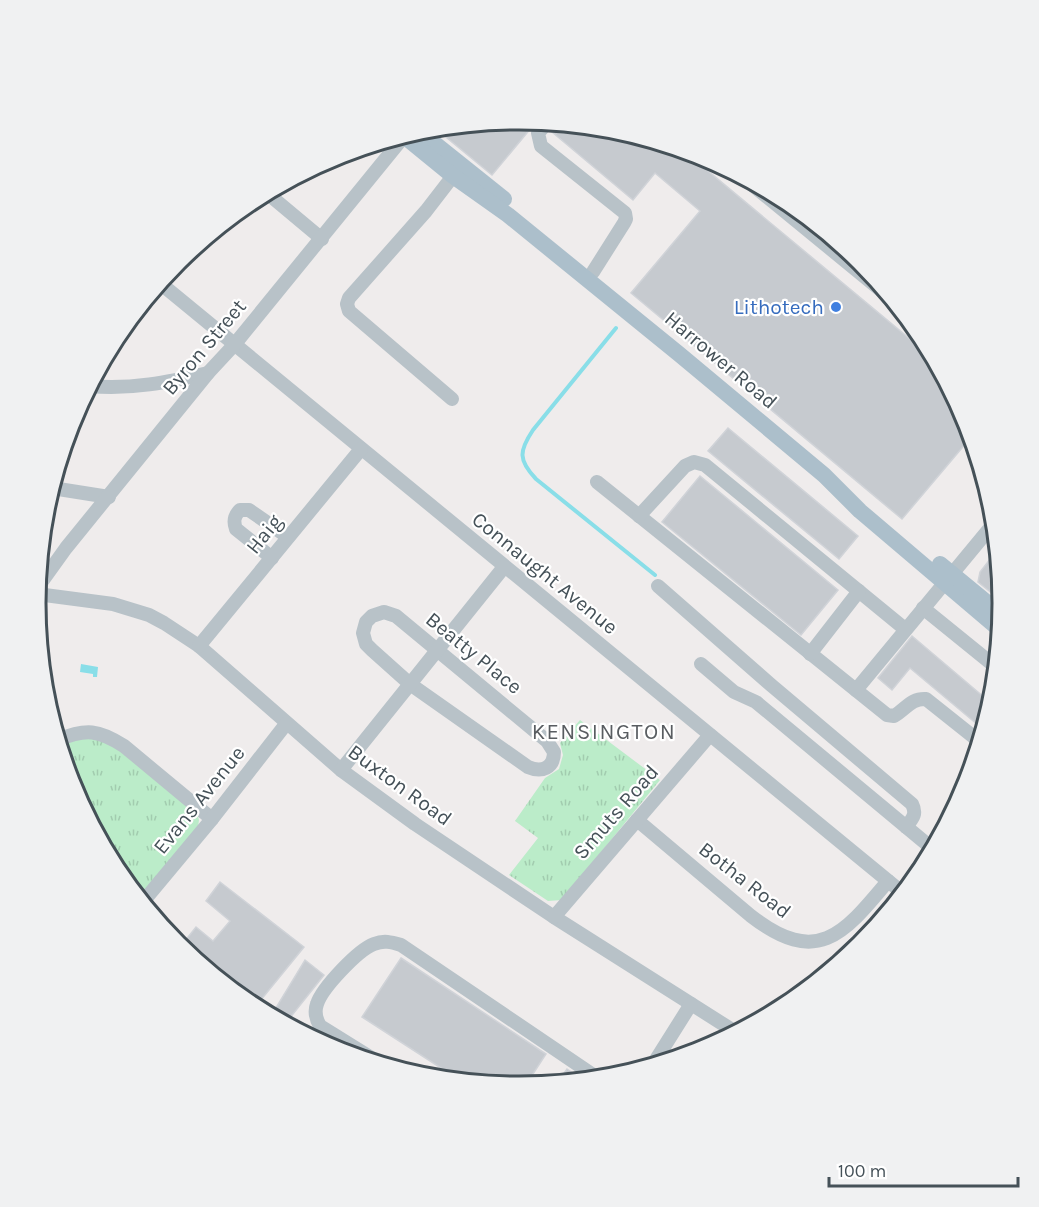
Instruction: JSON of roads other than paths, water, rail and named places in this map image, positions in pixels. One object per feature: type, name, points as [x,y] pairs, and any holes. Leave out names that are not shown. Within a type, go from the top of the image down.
[{"type":"main road","name":"Harrower Road","points":[[418,142],[593,272],[949,578],[991,621]]},
{"type":"main road","name":"Harrower Road","points":[[416,143],[453,176],[508,215],[670,347],[815,468],[860,511],[992,608]]},
{"type":"street","points":[[540,131],[541,146],[625,213],[624,223],[593,272]]},
{"type":"street","name":"Byron Street","points":[[48,573],[208,373],[234,345],[398,147]]},
{"type":"street","points":[[453,176],[426,211],[349,298],[347,304],[349,311],[453,399]]},
{"type":"street","points":[[274,199],[322,239]]},
{"type":"street","points":[[791,216],[844,260]]},
{"type":"street","name":"Connaught Avenue","points":[[166,289],[897,888]]},
{"type":"street","points":[[99,386],[129,387],[168,382],[208,373]]},
{"type":"street","name":"Haig","points":[[200,646],[361,449]]},
{"type":"street","points":[[639,516],[685,466],[694,462],[705,465],[905,629]]},
{"type":"street","points":[[597,482],[887,715],[894,716],[918,698],[926,699],[973,736]]},
{"type":"street","points":[[61,489],[110,497]]},
{"type":"street","points":[[272,558],[236,529],[234,522],[236,515],[240,510],[249,510],[288,537]]},
{"type":"street","points":[[856,690],[986,532]]},
{"type":"street","points":[[341,770],[504,567]]},
{"type":"street","points":[[658,586],[912,804],[915,810],[914,817],[906,827]]},
{"type":"street","points":[[810,654],[859,591]]},
{"type":"street","name":"Buxton Road","points":[[47,595],[113,604],[164,623],[200,646],[341,770],[415,824],[729,1028]]},
{"type":"street","points":[[923,608],[988,661]]},
{"type":"street","name":"Beatty Place","points":[[391,613],[547,741],[554,752],[550,765],[546,770],[540,771],[528,768],[410,684],[366,644],[363,633],[366,622],[372,615],[391,613]]},
{"type":"street","points":[[701,664],[734,692],[756,702],[926,844]]},
{"type":"street","points":[[756,702],[771,685]]},
{"type":"street","name":"Evans Avenue","points":[[148,896],[212,819],[286,724]]},
{"type":"street","points":[[66,736],[73,733],[99,732],[110,737],[212,819]]},
{"type":"street","name":"Smuts Road","points":[[554,916],[710,735]]},
{"type":"street","name":"Botha Road","points":[[637,820],[751,916],[779,935],[791,939],[816,941],[841,931],[888,881]]},
{"type":"street","points":[[349,1044],[320,1026],[315,1012],[319,999],[350,960],[375,943],[389,941],[401,945],[587,1071]]},
{"type":"street","points":[[659,1055],[691,1004]]},
{"type":"water","points":[[81,664],[98,667],[97,677],[80,672]]},
{"type":"waterway","points":[[616,328],[533,430],[522,455],[523,461],[536,479],[655,575]]},
{"type":"place","name":"Lithotech","points":[[836,307]]},
{"type":"district","name":"KENSINGTON","points":[[604,731]]}]
